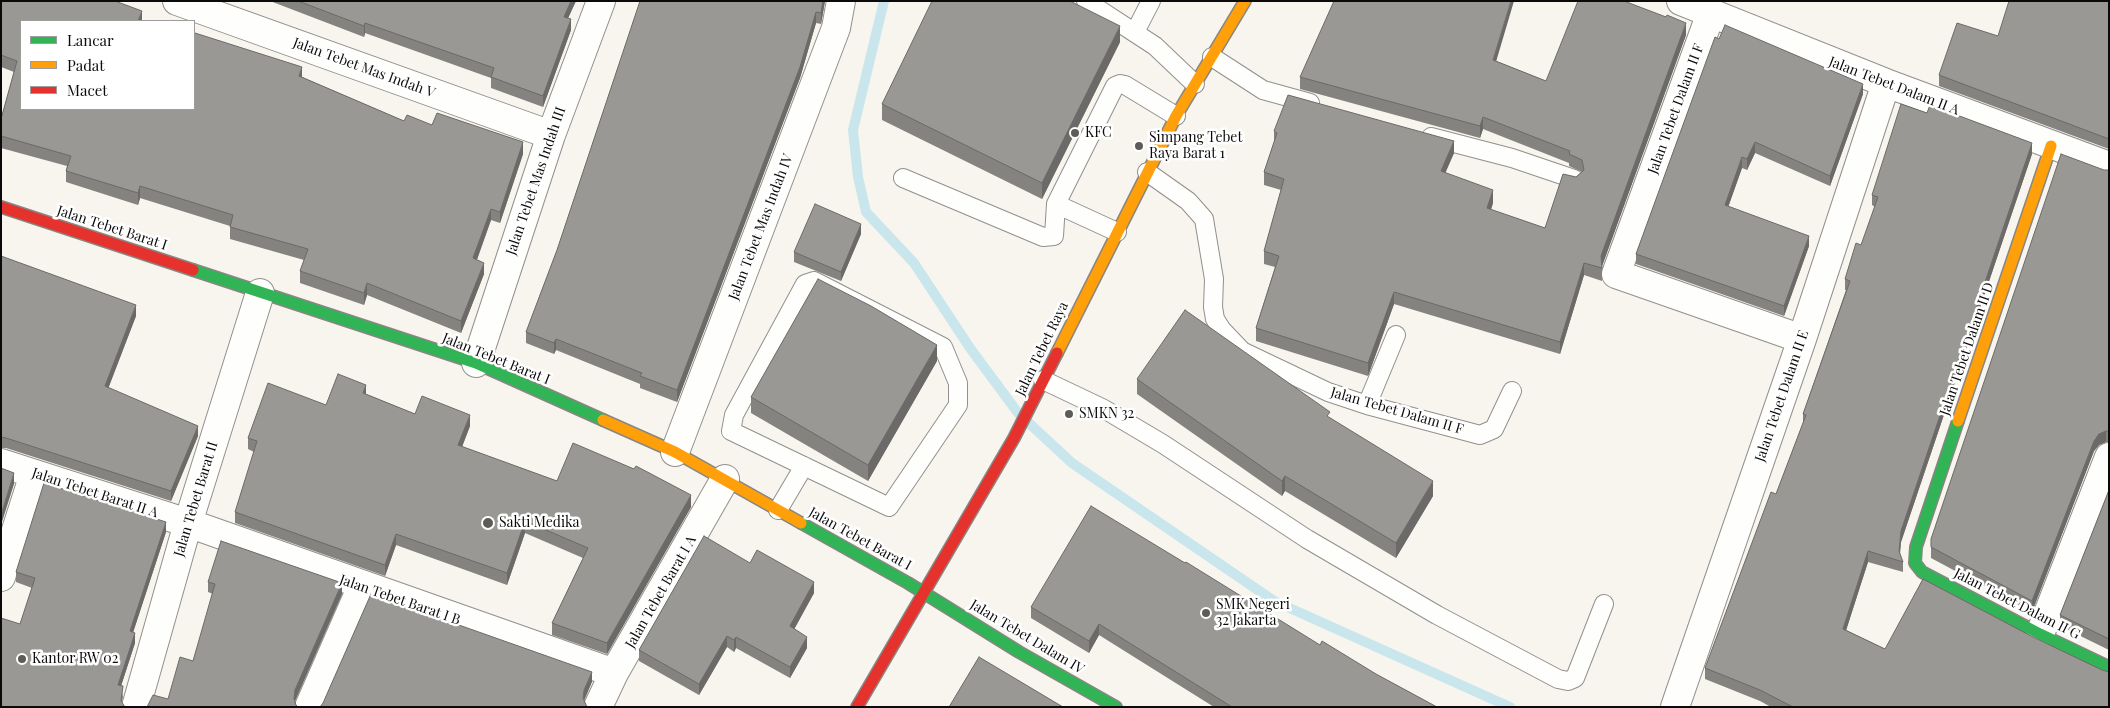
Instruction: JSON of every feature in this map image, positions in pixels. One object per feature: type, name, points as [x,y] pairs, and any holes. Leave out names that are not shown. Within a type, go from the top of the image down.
[{"type":"street","name":"Jalan Tebet Mas Indah V","points":[[177,1],[551,135]]},
{"type":"street","name":"Jalan Tebet Mas Indah III","points":[[476,363],[551,135],[601,1]]},
{"type":"street","name":"Jalan Tebet Mas Indah IV","points":[[675,452],[836,28],[841,1]]},
{"type":"street","name":"Jalan Tebet Raya","points":[[857,707],[1014,438],[1176,116],[1245,1]]},
{"type":"street","name":"Jalan Tebet Dalam II A","points":[[1681,1],[1886,84],[2109,166]]},
{"type":"street","name":"Jalan Tebet Dalam II F","points":[[1711,13],[1616,274],[1802,339]]},
{"type":"street","name":"Jalan Tebet Dalam II E","points":[[1675,707],[1802,339],[1886,84]]},
{"type":"street","name":"Jalan Tebet Dalam II D","points":[[1915,563],[1916,548],[2051,146]]},
{"type":"street","name":"Jalan Tebet Barat I","points":[[1,207],[476,363],[675,452],[924,592]]},
{"type":"street","name":"Jalan Tebet Barat II","points":[[136,707],[188,523],[260,293]]},
{"type":"street","points":[[2040,634],[2109,457]]},
{"type":"street","name":"Jalan Tebet Barat II A","points":[[1,463],[188,523]]},
{"type":"street","points":[[1,578],[34,474]]},
{"type":"street","name":"Jalan Tebet Barat I A","points":[[598,707],[614,673],[725,479]]},
{"type":"street","name":"Jalan Tebet Barat I B","points":[[188,523],[362,586],[614,673]]},
{"type":"street","name":"Jalan Tebet Dalam II G","points":[[1915,563],[1922,572],[2040,634],[2109,667]]},
{"type":"street","points":[[310,707],[362,586]]},
{"type":"street","name":"Jalan Tebet Dalam IV","points":[[924,592],[1019,652],[1116,707]]},
{"type":"lane","points":[[1086,1],[1135,32],[1170,58],[1195,84]]},
{"type":"lane","points":[[1135,32],[1151,1]]},
{"type":"lane","points":[[1212,57],[1263,90],[1330,109]]},
{"type":"lane","points":[[903,178],[1043,237],[1054,236],[1056,204],[1115,86],[1125,85],[1176,116]]},
{"type":"lane","points":[[1416,133],[1512,158],[1574,179]]},
{"type":"lane","name":"Jalan Tebet Dalam II F","points":[[1147,172],[1188,201],[1204,219],[1214,278],[1213,306],[1215,319],[1222,330],[1242,351],[1328,392],[1367,406],[1480,436],[1494,430],[1512,391]]},
{"type":"lane","points":[[1056,204],[1117,232]]},
{"type":"lane","points":[[814,281],[943,347],[958,383],[958,405],[889,507],[804,466],[731,431],[734,415],[805,284],[814,281]]},
{"type":"lane","points":[[1367,406],[1396,335]]},
{"type":"lane","points":[[1043,380],[1104,409],[1163,444],[1307,539],[1437,615],[1558,679],[1568,681],[1575,678],[1604,604]]},
{"type":"lane","points":[[778,510],[804,466]]},
{"type":"building","points":[[1,1],[115,1],[142,11],[138,20],[20,20],[20,110],[195,110],[195,33],[302,67],[299,76],[404,121],[407,115],[432,125],[437,113],[523,142],[500,212],[491,209],[473,258],[484,263],[461,321],[367,283],[364,293],[300,271],[308,249],[230,227],[233,215],[140,186],[138,193],[66,171],[71,156],[1,136],[1,119],[17,61],[1,55]]},
{"type":"building","points":[[298,1],[571,1],[564,17],[571,19],[543,96],[491,77],[494,68],[365,23],[364,26]]},
{"type":"building","points":[[640,1],[823,1],[821,13],[816,12],[800,67],[677,390],[640,376],[642,373],[556,339],[554,343],[526,332],[557,250]]},
{"type":"building","points":[[932,1],[1070,1],[1120,26],[1042,183],[882,104]]},
{"type":"building","points":[[1334,1],[1511,1],[1493,60],[1546,81],[1578,1],[1624,1],[1686,23],[1601,256],[1602,268],[1584,263],[1560,342],[1394,292],[1368,363],[1256,328],[1279,256],[1264,251],[1284,179],[1264,172],[1277,133],[1274,131],[1288,95],[1454,141],[1441,171],[1493,190],[1487,208],[1545,228],[1563,174],[1576,177],[1584,170],[1582,160],[1569,154],[1570,151],[1483,117],[1480,126],[1300,77]]},
{"type":"building","points":[[2009,1],[2109,1],[2109,139],[1939,75],[1957,23],[1998,36]]},
{"type":"building","points":[[1725,25],[1863,84],[1830,176],[1755,142],[1747,159],[1742,157],[1725,205],[1809,236],[1784,306],[1636,254],[1715,37],[1719,39]]},
{"type":"building","points":[[1901,104],[1927,113],[1930,105],[2032,143],[1901,531],[1899,551],[1903,562],[1868,551],[1843,629],[1885,649],[1923,579],[2033,637],[2109,672],[2109,707],[1793,707],[1760,690],[1705,668],[1771,492],[1776,494],[1806,415],[1803,414],[1850,281],[1845,279],[1856,243],[1861,245],[1878,197],[1872,195]]},
{"type":"building","points":[[2061,154],[2104,170],[2109,170],[2109,431],[2099,434],[2094,441],[2032,601],[1931,547],[1931,539]]},
{"type":"building","points":[[815,204],[861,224],[841,272],[794,252]]},
{"type":"building","points":[[1,256],[136,305],[105,386],[198,426],[171,491],[1,437]]},
{"type":"building","points":[[818,279],[871,306],[937,345],[868,465],[751,397]]},
{"type":"building","points":[[1185,310],[1330,412],[1327,416],[1433,481],[1396,543],[1285,476],[1282,481],[1137,379]]},
{"type":"building","points":[[338,374],[366,385],[363,393],[415,414],[422,396],[470,415],[458,445],[557,481],[573,443],[634,469],[636,466],[691,495],[607,643],[552,623],[588,548],[525,521],[507,573],[396,534],[385,565],[235,512],[257,441],[248,438],[268,383],[326,405]]},
{"type":"building","points":[[1,468],[14,473],[1,515]]},
{"type":"building","points":[[44,483],[166,522],[130,631],[135,633],[118,685],[123,686],[121,701],[125,707],[1,707],[1,618],[20,624],[35,578],[16,572]]},
{"type":"building","points":[[2109,490],[2109,639],[2060,615]]},
{"type":"building","points":[[1091,506],[1320,645],[1322,641],[1376,674],[1437,707],[1232,707],[1099,624],[1089,641],[1031,607]]},
{"type":"building","points":[[704,536],[750,563],[757,550],[814,582],[790,626],[807,637],[790,667],[736,637],[734,640],[727,636],[699,684],[639,650]]},
{"type":"building","points":[[221,541],[342,583],[295,690],[294,699],[298,707],[147,707],[153,695],[168,699],[180,657],[193,661],[215,584],[208,582]]},
{"type":"building","points":[[371,594],[592,672],[584,690],[583,698],[587,707],[320,707]]},
{"type":"building","points":[[979,657],[1063,707],[949,707]]},
{"type":"waterway","points":[[884,1],[853,130],[858,177],[866,212],[914,263],[970,348],[1018,413],[1072,463],[1274,601],[1510,707]]},
{"type":"traffic: fast","points":[[193,270],[476,363],[603,420]]},
{"type":"traffic: fast","points":[[1958,421],[1916,547],[1915,563],[1922,572],[2040,634],[2109,667]]},
{"type":"traffic: fast","points":[[801,523],[908,583],[1019,652],[1116,707]]},
{"type":"traffic: slow","points":[[1057,353],[1176,116],[1245,1]]},
{"type":"traffic: slow","points":[[1958,421],[2051,146]]},
{"type":"traffic: slow","points":[[603,420],[675,452],[801,523]]},
{"type":"traffic: jam","points":[[1,207],[193,270]]},
{"type":"traffic: jam","points":[[857,707],[1014,438],[1057,353]]},
{"type":"place","name":"KFC","points":[[1075,133]]},
{"type":"place","name":"Simpang Tebet Raya Barat 1","points":[[1139,146]]},
{"type":"place","name":"SMKN 32","points":[[1069,414]]},
{"type":"place","name":"Sakti Medika","points":[[488,523]]},
{"type":"place","name":"SMK Negeri 32 Jakarta","points":[[1206,613]]},
{"type":"place","name":"Kantor RW 02","points":[[22,659]]}]
